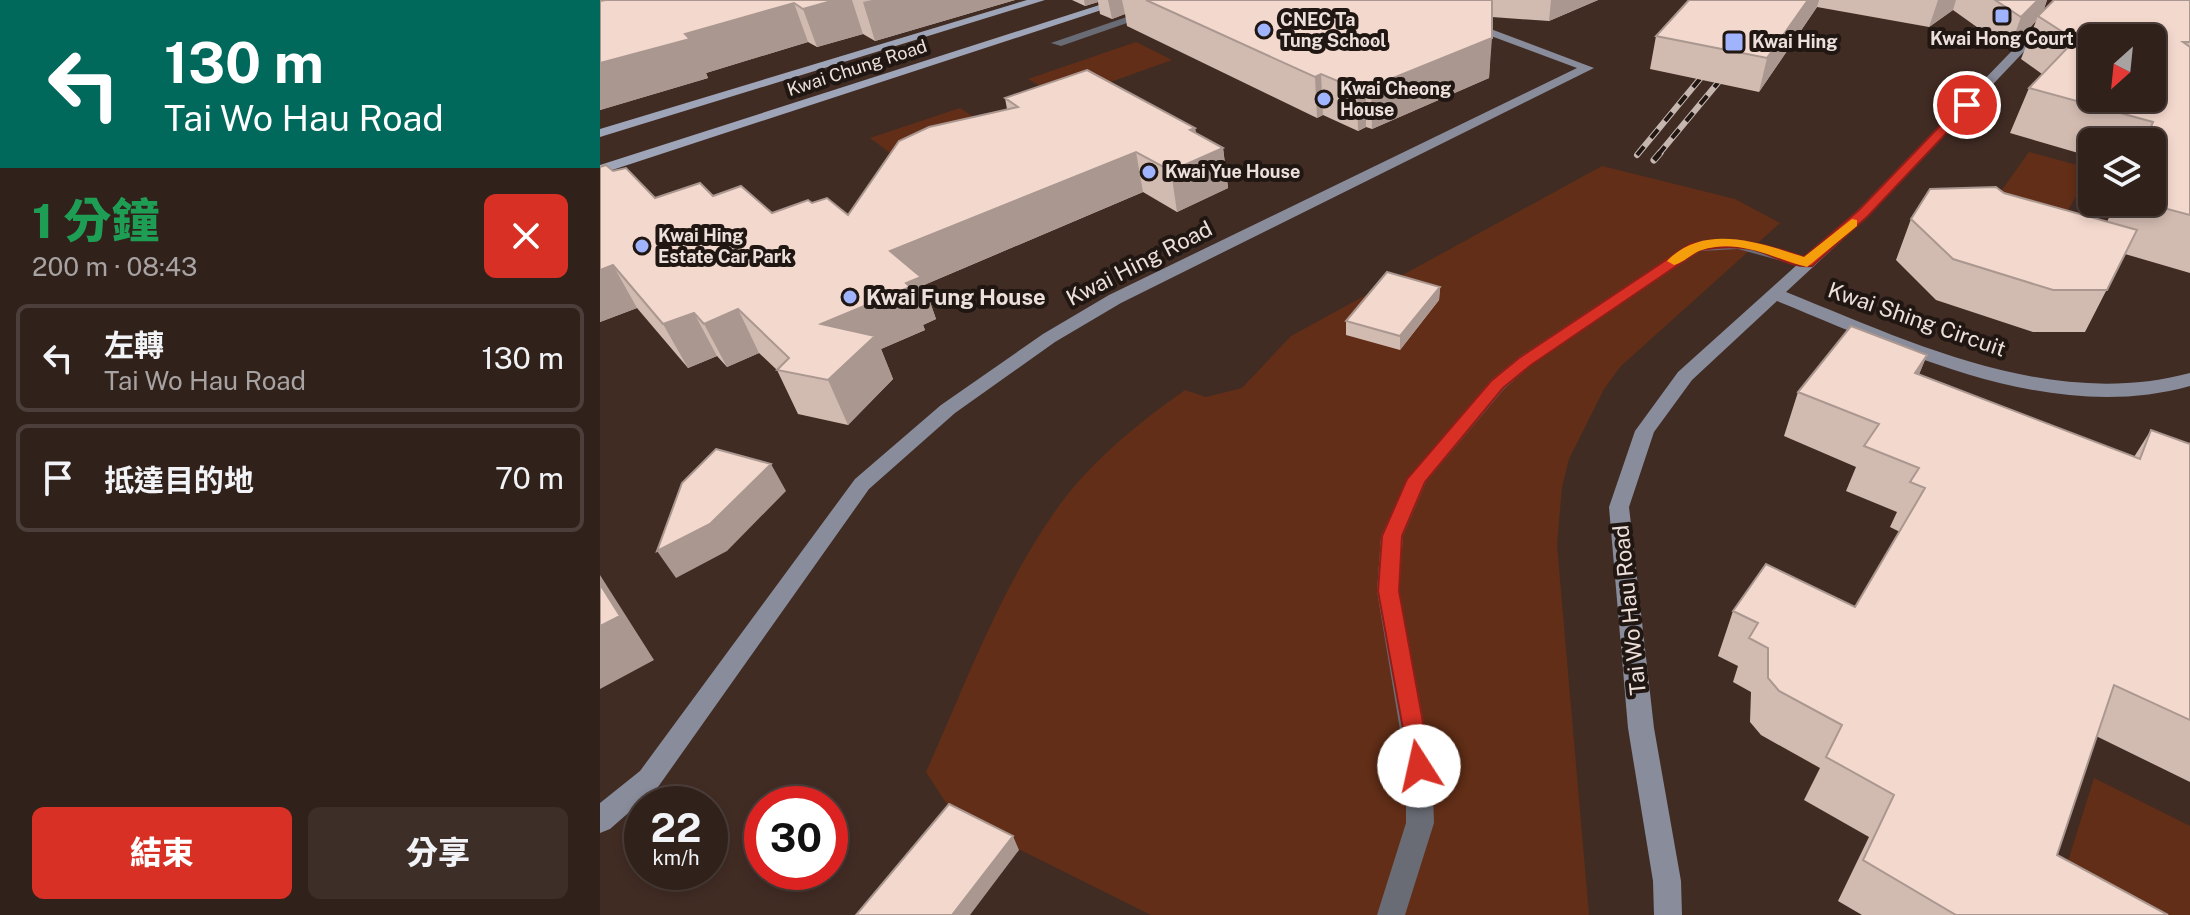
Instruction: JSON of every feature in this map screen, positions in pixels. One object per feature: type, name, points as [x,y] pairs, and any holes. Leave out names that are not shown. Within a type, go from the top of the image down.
[{"type":"main road","name":"Kwai Chung Road","points":[[600,133],[1039,0]]},
{"type":"main road","name":"Kwai Chung Road","points":[[600,170],[1126,0]]},
{"type":"street","points":[[1057,43],[1187,0]]},
{"type":"street","name":"Tai Wo Hau Road","points":[[1668,915],[1667,881],[1641,728],[1619,507],[1645,431],[1685,376],[1863,213],[2067,0]]},
{"type":"street","name":"Kwai Hing Road","points":[[600,820],[649,779],[862,484],[948,409],[1049,338],[1115,299],[1588,68],[1460,21]]},
{"type":"street","points":[[1391,915],[1420,823],[1419,766],[1388,591],[1392,536],[1417,479],[1497,385],[1525,361],[1695,247],[1722,242],[1754,245],[1807,263]]},
{"type":"street","name":"Kwai Shing Circuit","points":[[1773,293],[1919,350],[2011,377],[2085,390],[2132,389],[2190,379]]},
{"type":"street","points":[[1667,881],[1676,915]]},
{"type":"shaded area","points":[[1136,42],[1172,60],[1063,99],[1028,79]]},
{"type":"shaded area","points":[[960,108],[983,123],[893,155],[870,138]]},
{"type":"shaded area","points":[[2029,152],[2078,165],[2078,193],[2061,222],[1994,201]]},
{"type":"shaded area","points":[[1602,166],[1735,199],[1780,223],[1621,366],[1604,389],[1569,459],[1562,487],[1557,545],[1589,915],[1151,915],[956,818],[926,772],[985,637],[1018,572],[1069,492],[1099,460],[1132,430],[1185,390],[1206,397],[1242,388],[1291,336]]},
{"type":"shaded area","points":[[2094,778],[2190,826],[2190,915],[2139,915],[2064,874]]},
{"type":"building","points":[[835,0],[803,9],[794,3],[685,34],[690,39],[600,63],[600,1]]},
{"type":"building","points":[[1146,0],[1492,0],[1492,38],[1371,87],[1366,85],[1357,89],[1321,74],[1315,77]]},
{"type":"building","points":[[1689,0],[1808,0],[1767,58],[1656,36]]},
{"type":"building","points":[[1995,0],[2038,0],[2021,17]]},
{"type":"building","points":[[2054,0],[2190,0],[2190,42],[2183,42],[2190,47],[2190,215],[2166,209],[2166,128],[2151,128],[2153,122],[2117,112],[2166,112],[2166,24],[2078,24],[2078,101],[2029,88],[2075,40],[2038,16]]},
{"type":"building","points":[[1087,70],[1195,128],[1190,130],[1223,148],[1171,171],[1136,152],[890,251],[921,277],[906,283],[910,287],[821,324],[875,336],[828,380],[777,370],[789,358],[738,309],[704,324],[694,313],[663,324],[613,265],[600,270],[600,167],[606,165],[613,171],[626,168],[655,198],[700,183],[713,196],[741,186],[772,213],[808,200],[812,203],[827,198],[848,215],[899,141],[929,127],[1018,107],[1005,98]]},
{"type":"building","points":[[1996,187],[2004,193],[2078,216],[2137,230],[2107,290],[2053,290],[1953,259],[1911,219],[1930,189]]},
{"type":"building","points":[[1387,272],[1440,287],[1400,336],[1346,321]]},
{"type":"building","points":[[1851,326],[1927,355],[1915,373],[2140,459],[2151,430],[2190,444],[2190,720],[2114,685],[2057,855],[2168,915],[1956,915],[1863,860],[1894,795],[1826,757],[1842,725],[1779,691],[1768,678],[1768,648],[1749,638],[1758,623],[1733,611],[1766,564],[1855,607],[1925,488],[1910,482],[1919,468],[1864,446],[1879,424],[1798,392]]},
{"type":"building","points":[[716,449],[771,464],[710,524],[657,551],[682,483]]},
{"type":"building","points":[[600,584],[620,616],[600,626]]},
{"type":"building","points":[[949,804],[1013,836],[952,915],[856,915]]},
{"type":"railway","points":[[1637,155],[1713,63]]},
{"type":"railway","points":[[1658,155],[1731,67]]},
{"type":"railway","points":[[1654,160],[1660,153]]},
{"type":"slow traffic","points":[[1674,261],[1695,247],[1722,242],[1754,245],[1807,263],[1852,223]]},
{"type":"place","name":"Kwai Hong Court","points":[[2002,16]]},
{"type":"place","name":"CNEC Ta Tung School","points":[[1264,30]]},
{"type":"place","name":"Kwai Hing","points":[[1734,42]]},
{"type":"place","name":"Kwai Cheong House","points":[[1324,99]]},
{"type":"place","name":"Kwai Yue House","points":[[1149,172]]},
{"type":"place","name":"Kwai Hing Estate Car Park","points":[[642,246]]},
{"type":"place","name":"Kwai Fung House","points":[[850,297]]},
{"type":"route","points":[[1419,766],[1388,591],[1392,536],[1417,479],[1497,385],[1525,361],[1695,247],[1722,242],[1754,245],[1807,263],[1863,213],[1967,105]]}]
